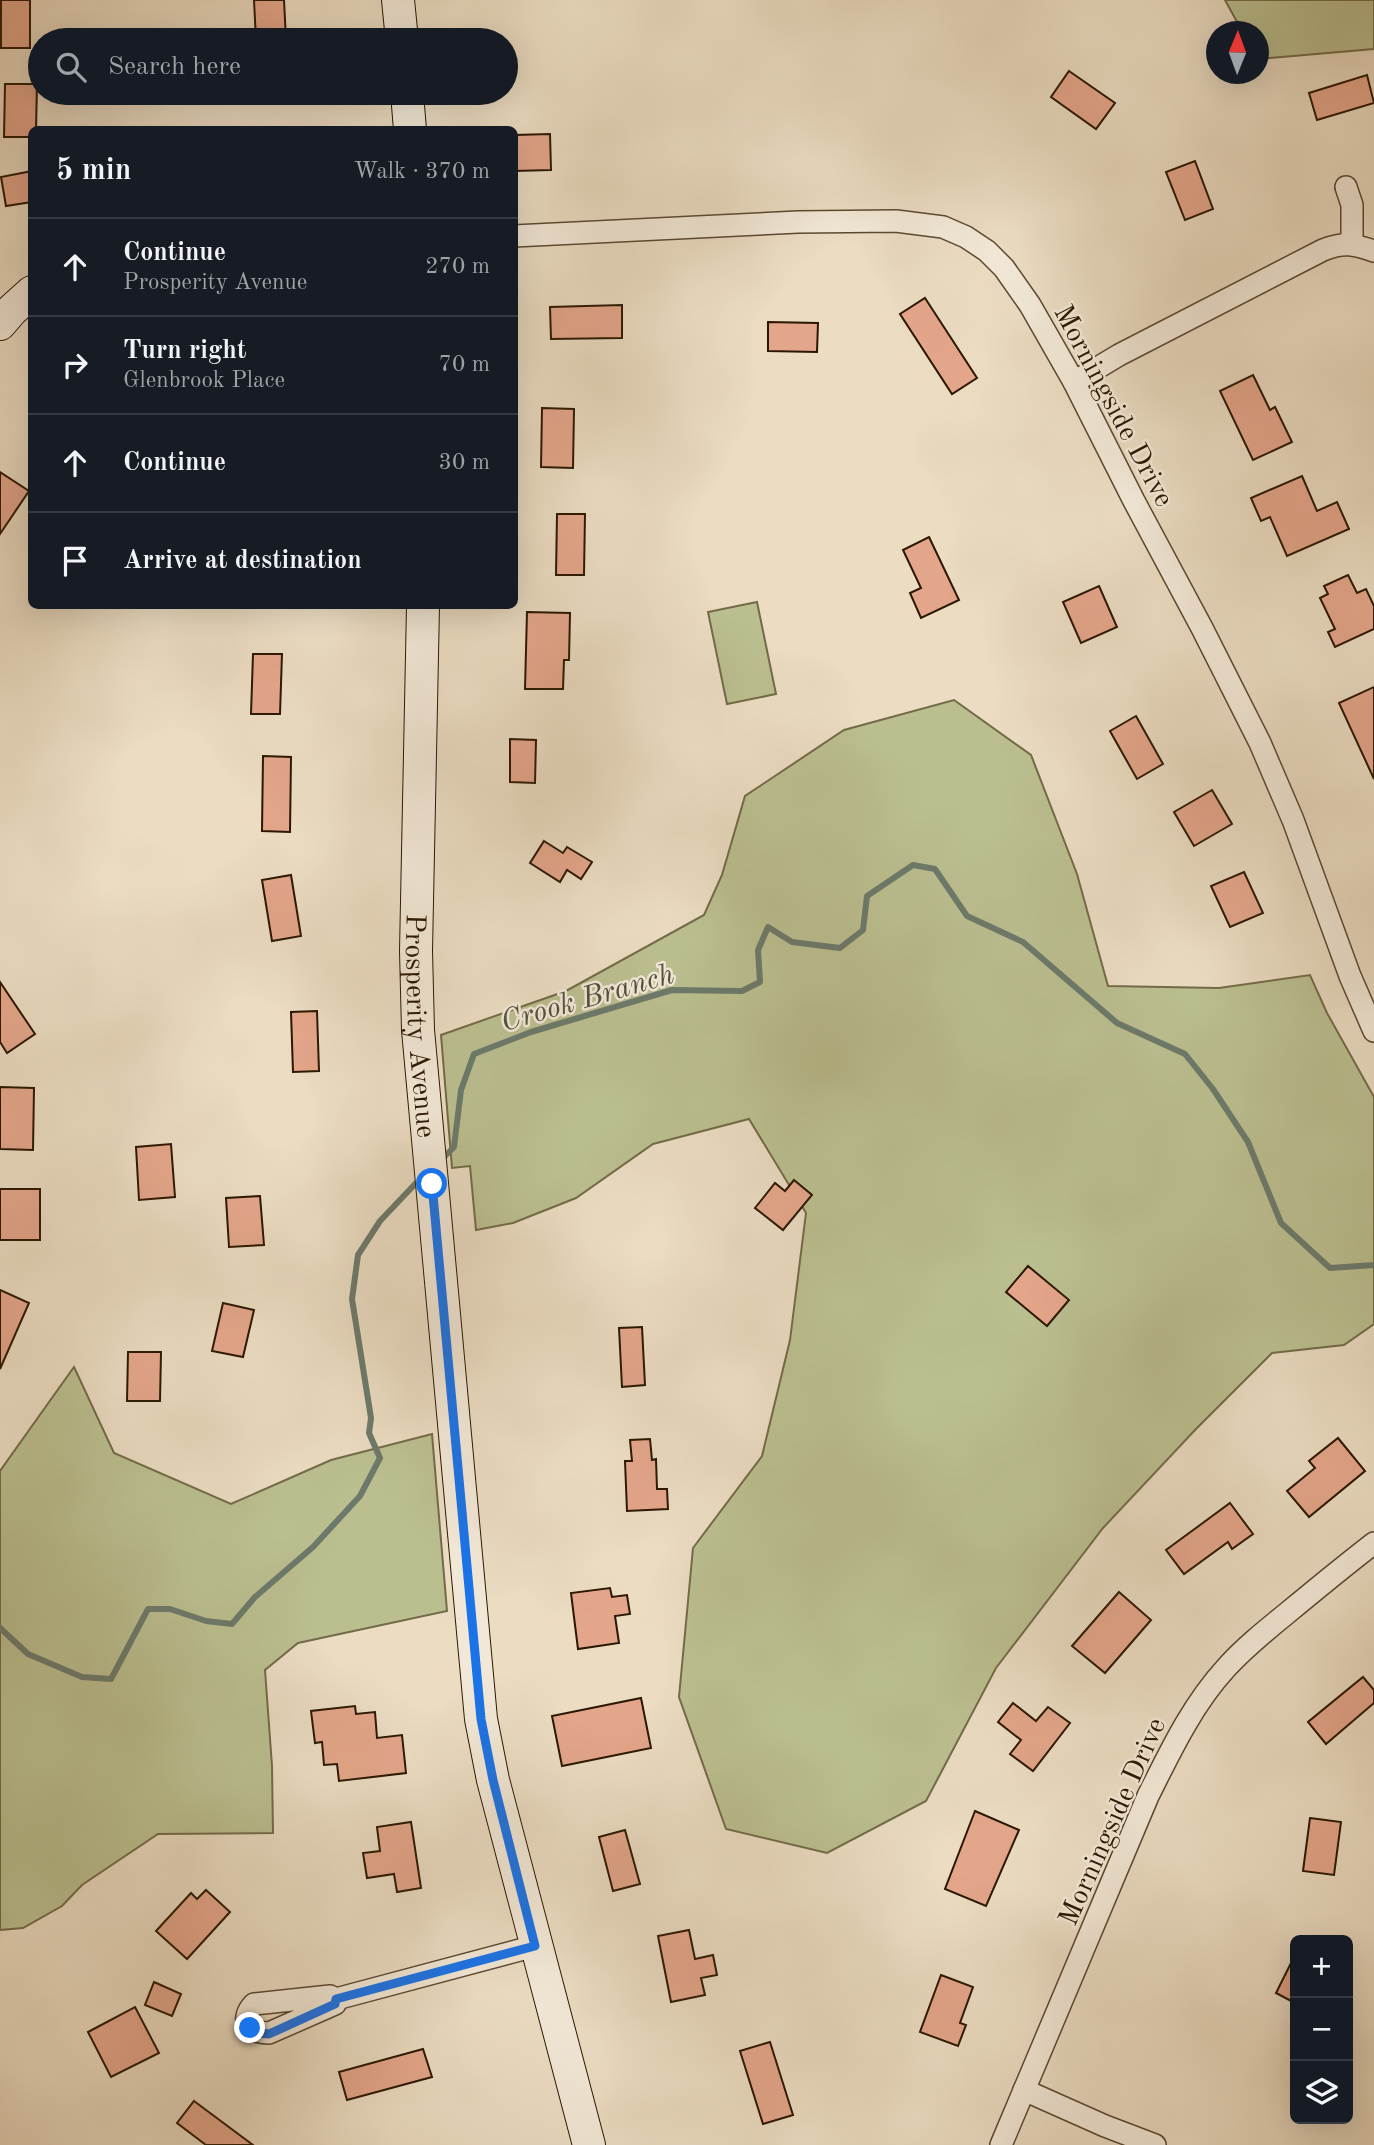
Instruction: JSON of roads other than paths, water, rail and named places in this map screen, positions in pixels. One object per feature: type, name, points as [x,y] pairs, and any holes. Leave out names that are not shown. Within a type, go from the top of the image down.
[{"type":"main road","points":[[398,0],[401,28]]},
{"type":"main road","points":[[408,105],[410,126]]},
{"type":"main road","name":"Prosperity Avenue","points":[[423,609],[416,951],[418,1030],[481,1719],[493,1780],[535,1946],[589,2145]]},
{"type":"street","points":[[1346,187],[1352,205],[1352,244]]},
{"type":"street","name":"Morningside Drive","points":[[518,236],[798,222],[896,221],[943,228],[987,251],[1004,268],[1030,305],[1074,382],[1260,743],[1293,820],[1350,976],[1374,1031]]},
{"type":"street","points":[[1074,382],[1119,355],[1323,250],[1352,244],[1374,251]]},
{"type":"street","name":"Morningside Drive","points":[[1001,2145],[1148,1796],[1192,1713],[1225,1669],[1251,1643],[1374,1543]]},
{"type":"street","points":[[336,1999],[535,1946]]},
{"type":"street","points":[[1024,2090],[1155,2145]]},
{"type":"waterway","name":"Crook Branch","points":[[445,1156],[454,1147],[461,1090],[474,1054],[531,1032],[672,990],[742,991],[760,982],[758,950],[768,927],[792,942],[840,948],[863,930],[867,896],[913,865],[935,869],[967,916],[1023,942],[1117,1023],[1185,1054],[1213,1089],[1248,1142],[1281,1223],[1330,1268],[1374,1265]]},
{"type":"waterway","name":"Crook Branch","points":[[0,1628],[28,1654],[82,1677],[111,1679],[148,1609],[170,1609],[206,1621],[232,1624],[255,1597],[313,1547],[360,1496],[380,1458],[369,1433],[371,1418],[352,1299],[358,1255],[380,1221],[416,1183]]}]
